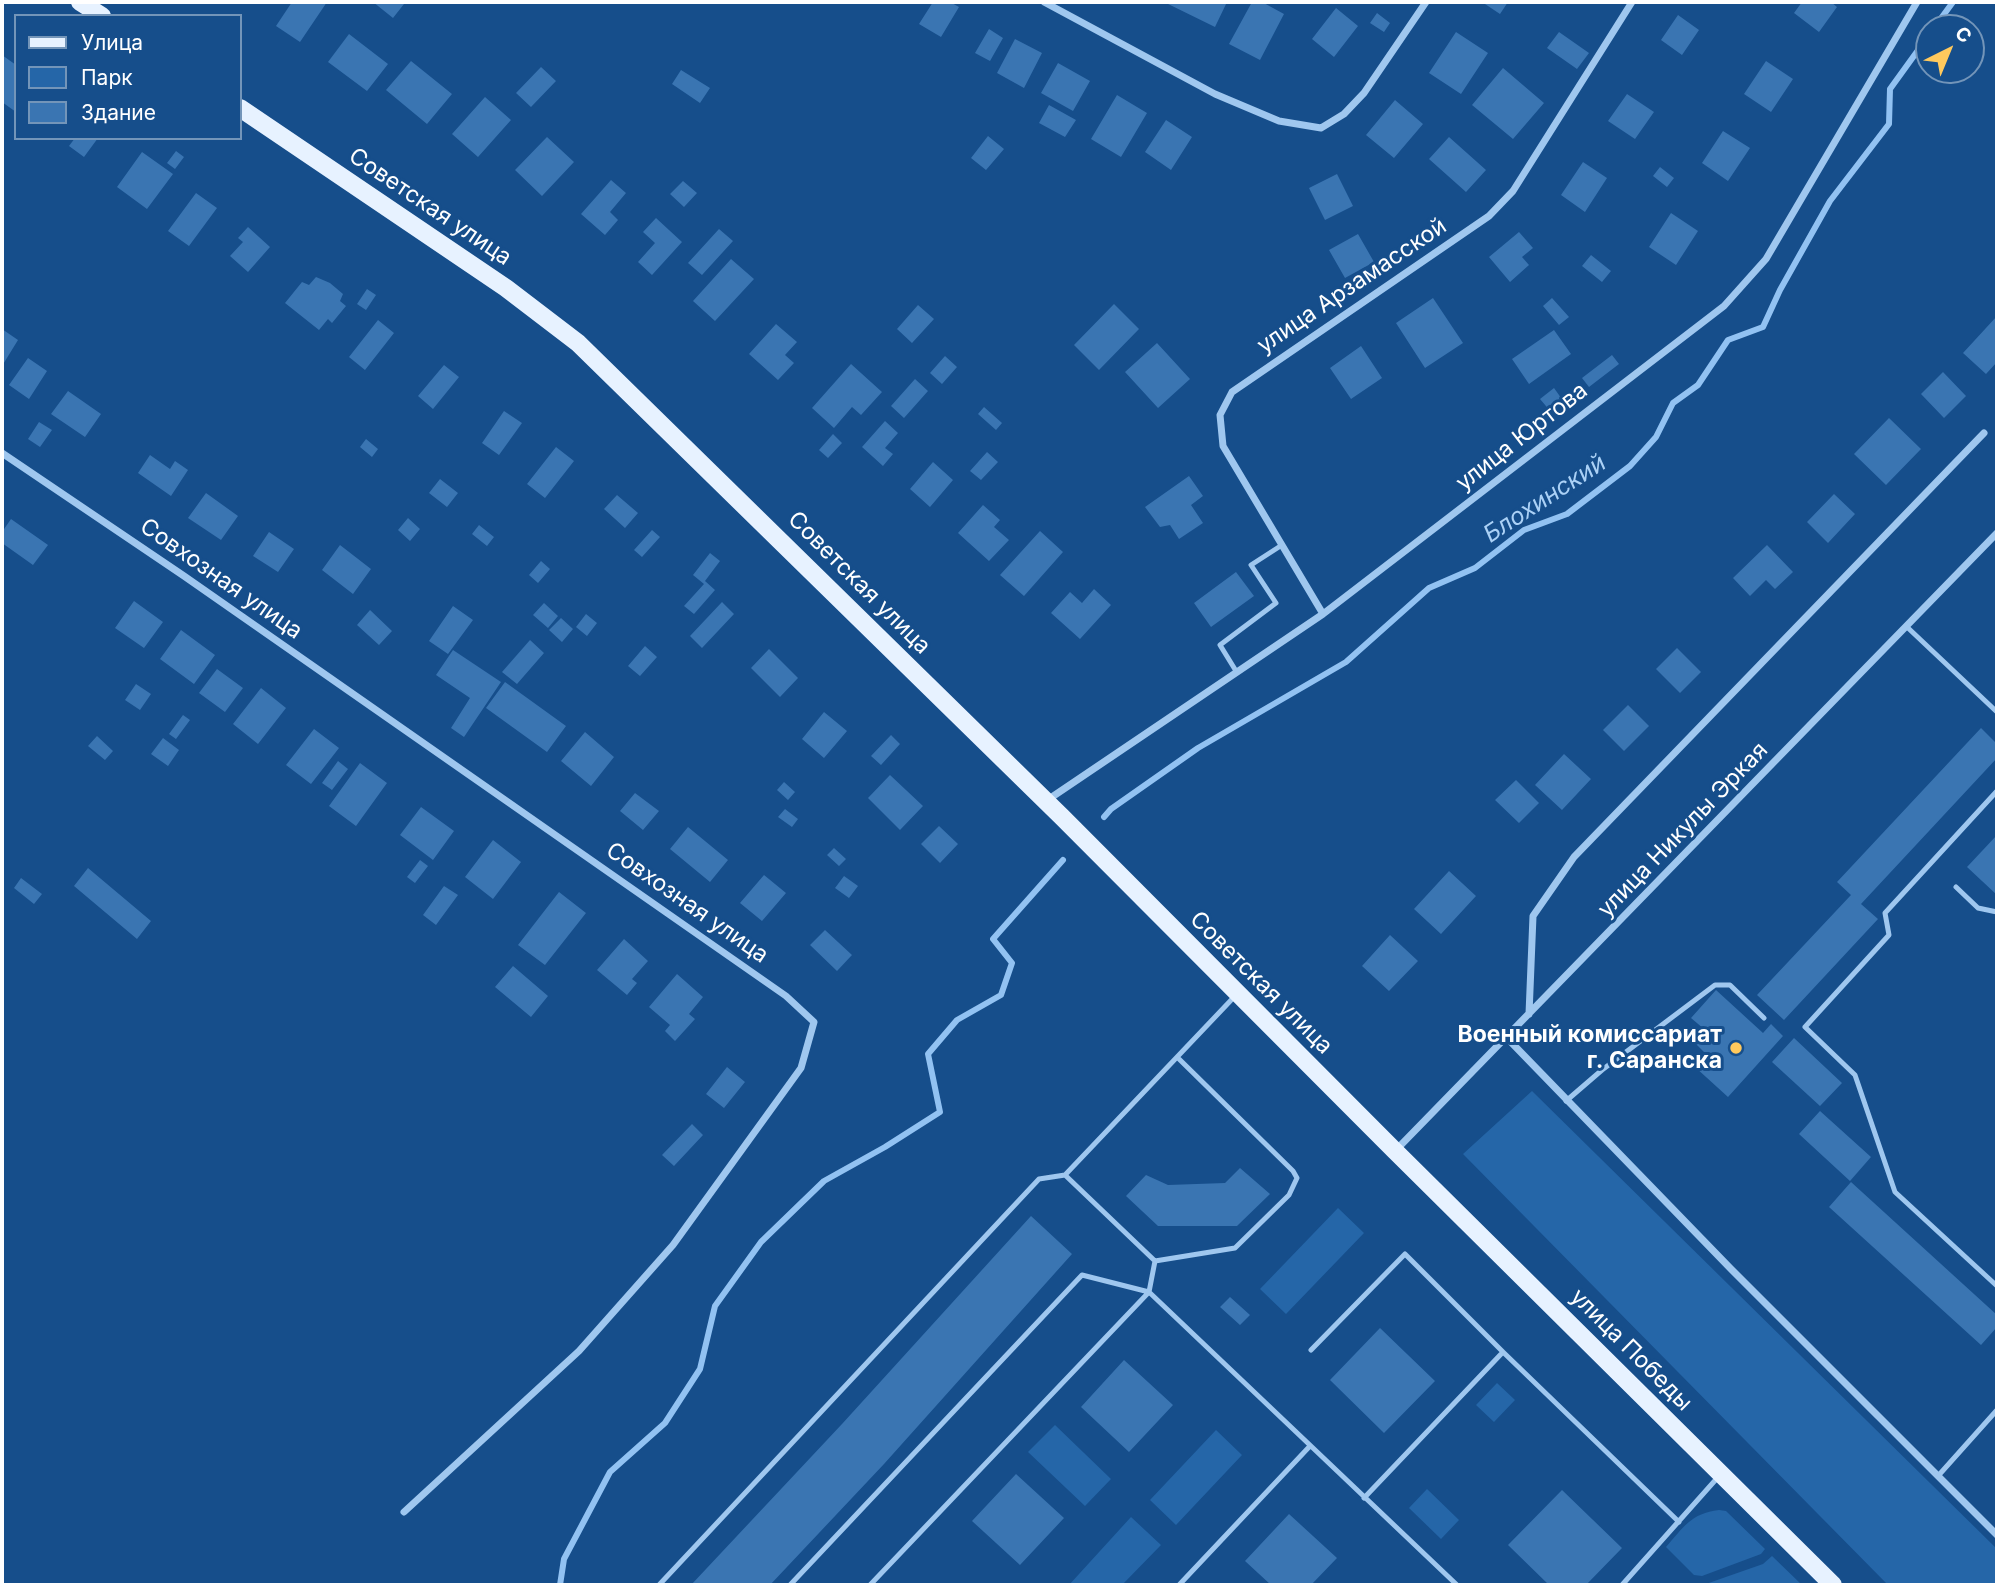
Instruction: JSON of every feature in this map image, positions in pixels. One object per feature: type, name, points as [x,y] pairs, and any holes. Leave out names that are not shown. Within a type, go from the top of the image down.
[{"type":"main road","points":[[80,2],[99,14]]},
{"type":"main road","name":"Советская улица","points":[[242,109],[506,288],[578,343],[1046,801],[1395,1151]]},
{"type":"main road","name":"улица Победы","points":[[1395,1151],[1833,1585]]},
{"type":"street","points":[[1044,2],[1215,94],[1279,121],[1321,128],[1344,114],[1364,93],[1426,2]]},
{"type":"street","name":"улица Арзамасской","points":[[1323,614],[1223,446],[1220,415],[1231,392],[1489,216],[1513,191],[1632,2]]},
{"type":"street","name":"улица Юртова","points":[[1046,801],[1323,614],[1724,306],[1766,259],[1917,2]]},
{"type":"street","points":[[1529,1014],[1534,916],[1574,857],[1983,433]]},
{"type":"street","name":"Совхозная улица","points":[[2,453],[184,576],[786,996],[814,1022],[801,1068],[673,1245],[579,1351],[404,1512]]},
{"type":"street","name":"улица Никулы Эркая","points":[[1395,1151],[1997,533]]},
{"type":"street","points":[[1507,1038],[1566,1101],[1997,1535]]},
{"type":"lane","points":[[1236,671],[1220,645],[1276,603],[1251,565],[1282,544]]},
{"type":"lane","points":[[1907,628],[1997,712]]},
{"type":"lane","points":[[1996,796],[1885,913],[1889,935],[1805,1027],[1855,1075],[1895,1192],[1997,1286]]},
{"type":"lane","points":[[1956,887],[1978,908],[1997,912]]},
{"type":"lane","points":[[1566,1101],[1714,985],[1730,985],[1764,1018]]},
{"type":"lane","points":[[659,1585],[1039,1179],[1065,1175],[1237,993]]},
{"type":"lane","points":[[1155,1261],[1235,1248],[1289,1195],[1297,1178],[1177,1057]]},
{"type":"lane","points":[[1065,1175],[1155,1261]]},
{"type":"lane","points":[[1311,1350],[1405,1254],[1679,1522]]},
{"type":"lane","points":[[870,1585],[1149,1292],[1155,1261]]},
{"type":"lane","points":[[790,1585],[1082,1275],[1149,1292],[1457,1585]]},
{"type":"lane","points":[[1364,1498],[1503,1352]]},
{"type":"lane","points":[[1938,1476],[1997,1410]]},
{"type":"lane","points":[[1179,1585],[1310,1446]]},
{"type":"lane","points":[[1622,1585],[1721,1474]]},
{"type":"green space","points":[[1532,1091],[1997,1549],[1997,1585],[1888,1585],[1463,1154]]},
{"type":"green space","points":[[1338,1208],[1364,1233],[1286,1314],[1260,1289]]},
{"type":"green space","points":[[1497,1383],[1515,1400],[1494,1422],[1476,1405]]},
{"type":"green space","points":[[1055,1425],[1111,1479],[1085,1506],[1028,1452]]},
{"type":"green space","points":[[1216,1430],[1242,1455],[1176,1525],[1150,1500]]},
{"type":"green space","points":[[1427,1489],[1459,1520],[1441,1539],[1409,1508]]},
{"type":"green space","points":[[1719,1510],[1726,1511],[1765,1549],[1761,1554],[1702,1576],[1694,1575],[1666,1547],[1694,1518]]},
{"type":"green space","points":[[1131,1517],[1161,1545],[1122,1585],[1069,1585]]},
{"type":"green space","points":[[1772,1556],[1802,1585],[1703,1585],[1763,1564]]},
{"type":"building","points":[[292,2],[327,2],[300,42],[276,26]]},
{"type":"building","points":[[373,2],[402,2],[404,4],[393,18]]},
{"type":"building","points":[[933,2],[950,2],[959,7],[941,37],[919,24]]},
{"type":"building","points":[[1164,2],[1227,2],[1215,27]]},
{"type":"building","points":[[1252,2],[1262,2],[1284,14],[1260,60],[1229,44]]},
{"type":"building","points":[[1482,2],[1508,2],[1500,14]]},
{"type":"building","points":[[1802,2],[1831,2],[1837,7],[1819,32],[1794,13]]},
{"type":"building","points":[[1336,8],[1358,26],[1334,57],[1312,39]]},
{"type":"building","points":[[1377,13],[1390,23],[1384,32],[1370,23]]},
{"type":"building","points":[[1678,15],[1699,30],[1682,55],[1661,40]]},
{"type":"building","points":[[989,29],[1003,38],[990,61],[975,53]]},
{"type":"building","points":[[1456,32],[1488,53],[1461,94],[1429,73]]},
{"type":"building","points":[[1559,32],[1589,53],[1577,69],[1547,48]]},
{"type":"building","points":[[349,34],[388,64],[367,91],[328,62]]},
{"type":"building","points":[[1015,39],[1042,53],[1024,88],[997,73]]},
{"type":"building","points":[[2,55],[14,64],[14,111],[2,102]]},
{"type":"building","points":[[411,61],[452,94],[427,124],[386,90]]},
{"type":"building","points":[[1766,61],[1793,79],[1771,112],[1744,94]]},
{"type":"building","points":[[1058,63],[1090,81],[1073,111],[1041,93]]},
{"type":"building","points":[[541,67],[556,81],[531,107],[516,93]]},
{"type":"building","points":[[1503,68],[1544,103],[1513,139],[1472,105]]},
{"type":"building","points":[[681,70],[710,88],[700,103],[672,84]]},
{"type":"building","points":[[1627,94],[1654,112],[1635,139],[1608,121]]},
{"type":"building","points":[[1117,95],[1147,113],[1121,157],[1091,139]]},
{"type":"building","points":[[485,97],[511,120],[478,157],[452,134]]},
{"type":"building","points":[[1395,100],[1423,124],[1394,158],[1366,135]]},
{"type":"building","points":[[1049,105],[1076,120],[1065,137],[1039,123]]},
{"type":"building","points":[[1166,120],[1192,137],[1171,170],[1145,152]]},
{"type":"building","points":[[1723,131],[1750,148],[1728,181],[1702,163]]},
{"type":"building","points":[[988,136],[1004,149],[986,170],[971,158]]},
{"type":"building","points":[[547,137],[574,162],[542,196],[515,170]]},
{"type":"building","points":[[1449,137],[1486,170],[1466,192],[1429,159]]},
{"type":"building","points":[[74,140],[97,140],[84,157],[69,146]]},
{"type":"building","points":[[176,151],[184,157],[175,169],[167,163]]},
{"type":"building","points":[[142,152],[173,174],[147,209],[117,187]]},
{"type":"building","points":[[1583,162],[1607,178],[1585,212],[1561,195]]},
{"type":"building","points":[[1660,167],[1674,178],[1667,187],[1653,176]]},
{"type":"building","points":[[1337,174],[1353,206],[1325,220],[1309,188]]},
{"type":"building","points":[[611,180],[626,193],[610,212],[618,220],[605,235],[581,214]]},
{"type":"building","points":[[683,181],[697,193],[684,207],[670,194]]},
{"type":"building","points":[[196,193],[217,208],[189,246],[168,231]]},
{"type":"building","points":[[1671,213],[1698,231],[1676,265],[1649,247]]},
{"type":"building","points":[[656,218],[682,242],[652,275],[638,262],[655,243],[643,232]]},
{"type":"building","points":[[248,227],[270,247],[248,272],[230,256],[243,242],[238,238]]},
{"type":"building","points":[[719,229],[733,241],[702,275],[688,263]]},
{"type":"building","points":[[1519,232],[1533,248],[1522,257],[1529,265],[1510,282],[1489,257]]},
{"type":"building","points":[[1358,234],[1374,262],[1345,278],[1329,250]]},
{"type":"building","points":[[1591,255],[1611,271],[1602,282],[1582,266]]},
{"type":"building","points":[[731,259],[754,279],[715,321],[693,301]]},
{"type":"building","points":[[316,277],[330,283],[343,294],[340,301],[346,306],[332,323],[328,319],[319,330],[285,303],[302,282],[309,285]]},
{"type":"building","points":[[367,289],[376,295],[366,310],[357,304]]},
{"type":"building","points":[[1433,298],[1463,343],[1425,368],[1396,323]]},
{"type":"building","points":[[1552,298],[1569,317],[1559,325],[1543,306]]},
{"type":"building","points":[[1114,304],[1139,329],[1099,370],[1074,345]]},
{"type":"building","points":[[918,305],[934,319],[912,343],[897,329]]},
{"type":"building","points":[[1997,316],[1997,362],[1986,374],[1963,353]]},
{"type":"building","points":[[378,320],[394,333],[365,370],[349,357]]},
{"type":"building","points":[[776,324],[797,342],[785,355],[794,363],[778,380],[749,354]]},
{"type":"building","points":[[2,329],[18,340],[2,366]]},
{"type":"building","points":[[1554,330],[1571,354],[1529,384],[1512,359]]},
{"type":"building","points":[[1157,343],[1190,379],[1158,408],[1125,372]]},
{"type":"building","points":[[1361,346],[1382,378],[1351,399],[1330,368]]},
{"type":"building","points":[[1612,355],[1619,364],[1589,387],[1582,378]]},
{"type":"building","points":[[945,356],[957,367],[942,384],[930,373]]},
{"type":"building","points":[[28,358],[47,371],[29,399],[9,385]]},
{"type":"building","points":[[851,364],[882,392],[861,415],[852,407],[834,428],[812,408]]},
{"type":"building","points":[[444,365],[459,377],[433,409],[418,396]]},
{"type":"building","points":[[1943,372],[1966,396],[1944,418],[1921,394]]},
{"type":"building","points":[[915,379],[928,391],[904,418],[891,406]]},
{"type":"building","points":[[1554,388],[1564,402],[1551,412],[1540,399]]},
{"type":"building","points":[[68,391],[101,414],[85,437],[51,414]]},
{"type":"building","points":[[984,407],[1002,423],[996,430],[978,414]]},
{"type":"building","points":[[504,411],[522,423],[499,455],[482,443]]},
{"type":"building","points":[[1889,418],[1921,449],[1886,485],[1854,454]]},
{"type":"building","points":[[885,421],[898,433],[885,448],[893,454],[883,466],[862,447]]},
{"type":"building","points":[[39,422],[52,430],[40,447],[28,439]]},
{"type":"building","points":[[833,434],[842,443],[828,458],[819,450]]},
{"type":"building","points":[[366,439],[378,449],[372,457],[360,447]]},
{"type":"building","points":[[556,447],[574,461],[545,498],[527,484]]},
{"type":"building","points":[[987,452],[998,462],[981,480],[970,471]]},
{"type":"building","points":[[150,455],[170,469],[175,461],[188,470],[171,496],[138,473]]},
{"type":"building","points":[[933,462],[953,480],[930,507],[910,489]]},
{"type":"building","points":[[1189,476],[1203,496],[1191,505],[1203,523],[1179,539],[1170,525],[1160,527],[1145,507]]},
{"type":"building","points":[[440,479],[458,493],[447,507],[429,493]]},
{"type":"building","points":[[206,493],[238,516],[221,540],[188,518]]},
{"type":"building","points":[[1834,494],[1855,514],[1828,543],[1807,522]]},
{"type":"building","points":[[617,495],[638,513],[625,528],[604,509]]},
{"type":"building","points":[[983,505],[1000,520],[994,527],[1009,540],[989,561],[958,533]]},
{"type":"building","points":[[408,518],[420,529],[410,541],[398,530]]},
{"type":"building","points":[[11,519],[48,545],[33,565],[2,543],[2,532]]},
{"type":"building","points":[[479,525],[494,537],[487,546],[472,534]]},
{"type":"building","points":[[652,530],[660,537],[642,557],[634,550]]},
{"type":"building","points":[[1040,531],[1063,552],[1024,596],[1000,575]]},
{"type":"building","points":[[269,532],[294,549],[278,572],[253,556]]},
{"type":"building","points":[[340,545],[371,569],[353,594],[322,570]]},
{"type":"building","points":[[1767,545],[1793,572],[1775,589],[1766,580],[1750,596],[1733,578]]},
{"type":"building","points":[[710,553],[720,561],[705,581],[715,590],[694,614],[684,606],[704,584],[693,575]]},
{"type":"building","points":[[541,561],[550,569],[538,583],[529,575]]},
{"type":"building","points":[[1236,572],[1254,596],[1211,627],[1194,603]]},
{"type":"building","points":[[1094,589],[1111,605],[1080,639],[1051,613],[1070,592],[1082,603]]},
{"type":"building","points":[[134,601],[163,622],[144,648],[115,628]]},
{"type":"building","points":[[722,602],[734,614],[702,648],[690,636]]},
{"type":"building","points":[[544,603],[558,616],[548,628],[533,615]]},
{"type":"building","points":[[453,606],[473,620],[448,654],[429,641]]},
{"type":"building","points":[[370,610],[392,631],[379,645],[357,625]]},
{"type":"building","points":[[586,614],[597,623],[587,636],[576,627]]},
{"type":"building","points":[[561,618],[573,629],[562,642],[549,630]]},
{"type":"building","points":[[181,630],[215,655],[194,684],[160,659]]},
{"type":"building","points":[[530,640],[544,653],[517,684],[502,672]]},
{"type":"building","points":[[645,646],[657,657],[640,676],[628,666]]},
{"type":"building","points":[[1677,648],[1701,672],[1680,693],[1656,669]]},
{"type":"building","points":[[769,649],[798,678],[780,697],[751,668]]},
{"type":"building","points":[[453,650],[501,682],[464,737],[451,728],[470,698],[436,675]]},
{"type":"building","points":[[217,669],[243,688],[225,712],[199,693]]},
{"type":"building","points":[[505,682],[566,726],[547,752],[486,708]]},
{"type":"building","points":[[136,684],[151,694],[140,710],[125,700]]},
{"type":"building","points":[[261,688],[286,708],[258,744],[233,724]]},
{"type":"building","points":[[1628,705],[1649,726],[1624,751],[1603,730]]},
{"type":"building","points":[[824,712],[847,731],[824,758],[802,739]]},
{"type":"building","points":[[183,715],[190,720],[176,739],[169,734]]},
{"type":"building","points":[[1981,728],[1997,744],[1997,758],[1861,904],[1878,919],[1784,1020],[1757,995],[1851,895],[1837,882]]},
{"type":"building","points":[[314,729],[339,748],[311,784],[286,765]]},
{"type":"building","points":[[585,732],[614,757],[591,786],[561,761]]},
{"type":"building","points":[[891,735],[900,744],[881,765],[871,756]]},
{"type":"building","points":[[97,736],[113,751],[105,760],[88,746]]},
{"type":"building","points":[[163,738],[179,750],[168,766],[151,754]]},
{"type":"building","points":[[1564,754],[1591,779],[1562,810],[1535,785]]},
{"type":"building","points":[[338,761],[348,769],[332,790],[322,783]]},
{"type":"building","points":[[360,763],[387,783],[356,826],[329,806]]},
{"type":"building","points":[[890,775],[923,806],[900,830],[868,798]]},
{"type":"building","points":[[1516,780],[1539,803],[1519,823],[1495,800]]},
{"type":"building","points":[[784,782],[795,792],[788,800],[777,790]]},
{"type":"building","points":[[635,793],[659,811],[643,830],[620,811]]},
{"type":"building","points":[[421,807],[454,831],[433,860],[400,835]]},
{"type":"building","points":[[785,809],[798,819],[792,827],[778,817]]},
{"type":"building","points":[[939,826],[958,844],[940,863],[921,844]]},
{"type":"building","points":[[688,827],[728,860],[710,882],[670,849]]},
{"type":"building","points":[[1997,835],[1997,895],[1967,867]]},
{"type":"building","points":[[493,840],[521,862],[493,899],[465,877]]},
{"type":"building","points":[[834,848],[846,859],[839,866],[827,855]]},
{"type":"building","points":[[420,860],[428,866],[415,883],[407,877]]},
{"type":"building","points":[[88,868],[151,921],[137,939],[74,886]]},
{"type":"building","points":[[1449,871],[1476,896],[1441,934],[1414,909]]},
{"type":"building","points":[[764,875],[786,893],[762,921],[740,903]]},
{"type":"building","points":[[844,876],[858,886],[849,898],[835,888]]},
{"type":"building","points":[[21,878],[42,894],[34,904],[14,888]]},
{"type":"building","points":[[444,886],[458,895],[436,925],[423,915]]},
{"type":"building","points":[[559,892],[586,913],[545,965],[518,945]]},
{"type":"building","points":[[825,930],[852,955],[837,971],[810,945]]},
{"type":"building","points":[[1390,935],[1418,961],[1389,991],[1362,966]]},
{"type":"building","points":[[624,939],[648,961],[632,979],[637,983],[627,995],[597,970]]},
{"type":"building","points":[[513,966],[548,996],[531,1017],[495,987]]},
{"type":"building","points":[[677,974],[703,997],[689,1014],[695,1019],[675,1041],[665,1031],[670,1025],[649,1007]]},
{"type":"building","name":"Военный комиссариат г. Саранска","points":[[1716,990],[1763,1033],[1771,1024],[1783,1036],[1728,1097],[1695,1067],[1706,1054],[1693,1041],[1704,1029],[1691,1018]]},
{"type":"building","points":[[1794,1038],[1842,1083],[1820,1106],[1772,1062]]},
{"type":"building","points":[[727,1067],[745,1082],[724,1108],[706,1094]]},
{"type":"building","points":[[1820,1111],[1871,1157],[1850,1181],[1799,1134]]},
{"type":"building","points":[[692,1124],[703,1135],[674,1166],[662,1155]]},
{"type":"building","points":[[1240,1168],[1270,1194],[1237,1226],[1158,1226],[1126,1196],[1146,1175],[1168,1185],[1225,1183]]},
{"type":"building","points":[[1851,1182],[1997,1315],[1997,1327],[1981,1345],[1829,1207]]},
{"type":"building","points":[[1031,1216],[1072,1254],[884,1464],[770,1585],[691,1585],[842,1424]]},
{"type":"building","points":[[1230,1297],[1250,1315],[1240,1325],[1220,1307]]},
{"type":"building","points":[[1380,1328],[1435,1381],[1384,1433],[1330,1380]]},
{"type":"building","points":[[1124,1360],[1173,1405],[1129,1452],[1081,1407]]},
{"type":"building","points":[[1016,1474],[1064,1518],[1020,1565],[972,1521]]},
{"type":"building","points":[[1562,1490],[1622,1548],[1586,1585],[1549,1585],[1508,1545]]},
{"type":"building","points":[[1289,1514],[1337,1558],[1311,1585],[1271,1585],[1245,1561]]},
{"type":"waterway","name":"Блохинский","points":[[1944,14],[1953,2]]},
{"type":"waterway","name":"Блохинский","points":[[1104,817],[1111,809],[1198,748],[1346,662],[1429,588],[1475,568],[1524,530],[1567,514],[1630,466],[1656,437],[1673,403],[1698,385],[1728,340],[1763,327],[1780,290],[1830,201],[1889,124],[1890,89],[1915,54]]},
{"type":"waterway","name":"Блохинский","points":[[560,1585],[564,1559],[610,1472],[665,1423],[700,1369],[715,1306],[761,1242],[824,1181],[940,1112],[928,1054],[957,1020],[1001,995],[1012,963],[993,939],[1063,860]]},
{"type":"place","name":"Военный комиссариат г. Саранска","points":[[1736,1048]]}]
